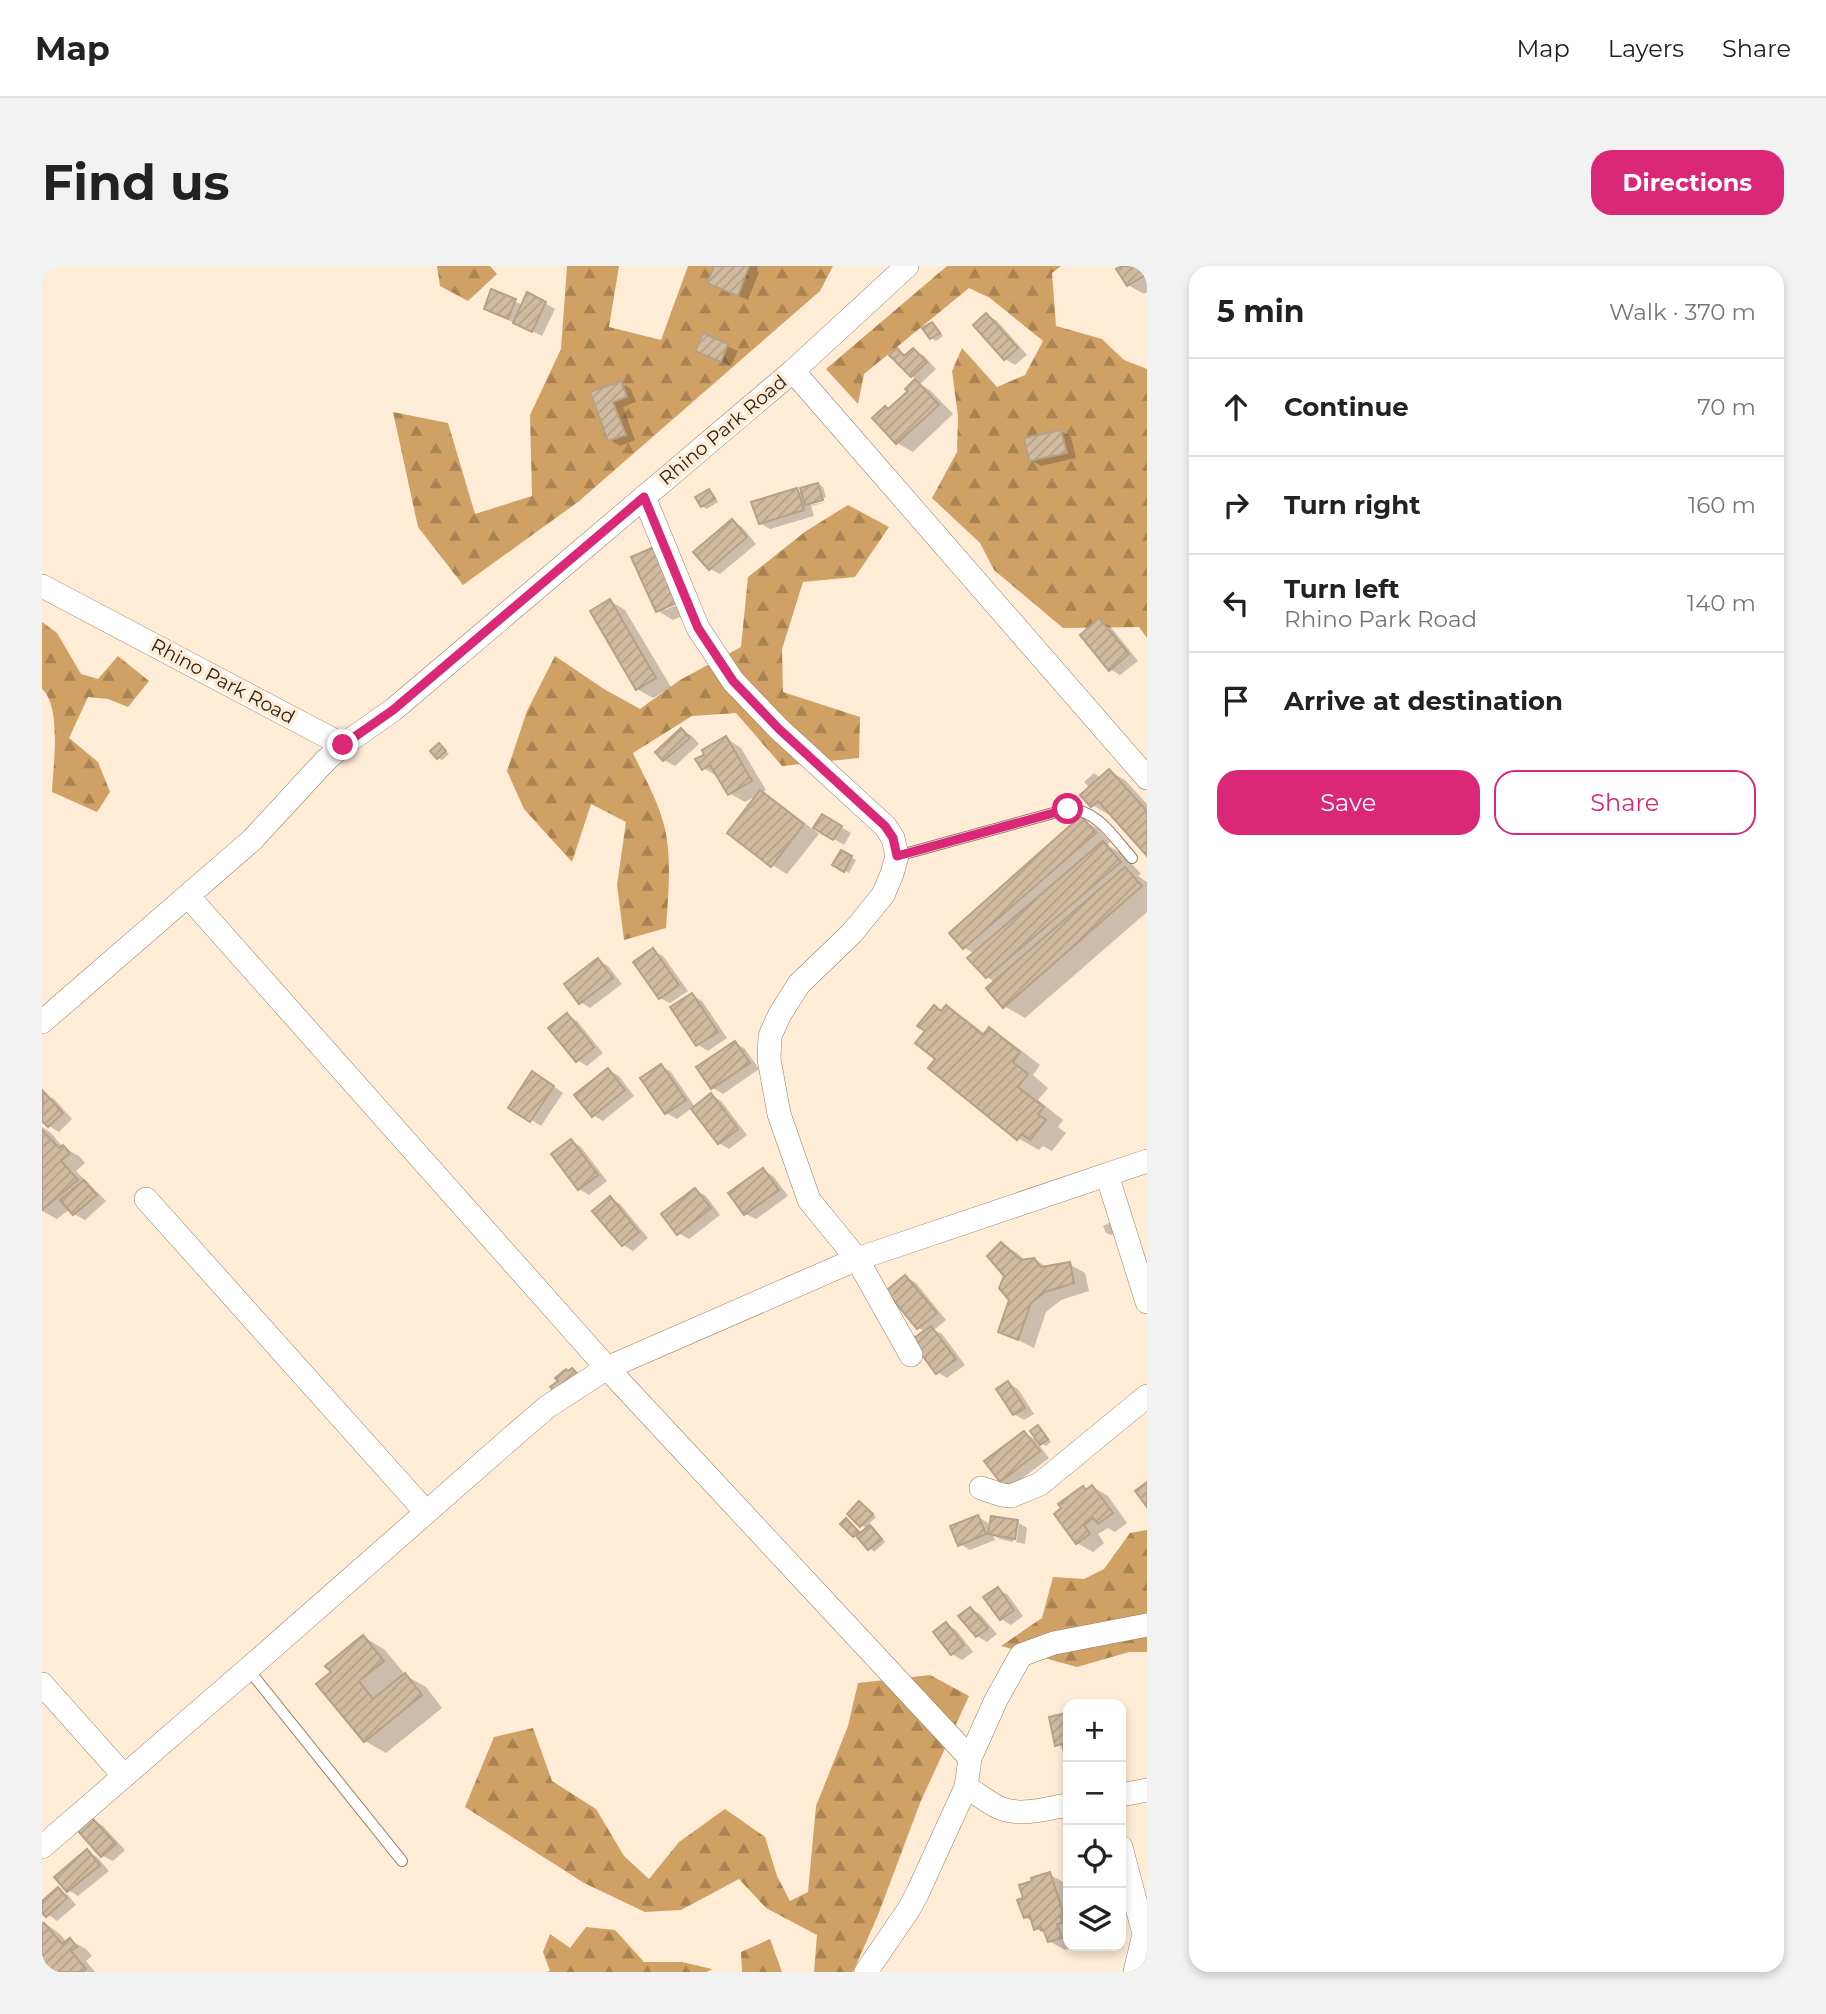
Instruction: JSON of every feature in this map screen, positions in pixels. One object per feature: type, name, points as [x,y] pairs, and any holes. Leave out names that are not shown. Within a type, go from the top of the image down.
[{"type":"street","name":"Rhino Park Road","points":[[45,591],[343,745],[393,710],[793,371],[907,266]]},
{"type":"street","points":[[793,371],[1147,778]]},
{"type":"street","points":[[644,497],[698,628],[733,681],[779,729],[885,826],[893,838],[897,856],[883,895],[852,933],[799,984],[770,1036],[769,1059],[779,1114],[809,1200],[857,1259],[911,1354]]},
{"type":"street","points":[[42,1022],[252,840],[343,745]]},
{"type":"street","points":[[188,896],[607,1368],[970,1758]]},
{"type":"street","points":[[42,1847],[547,1407],[607,1368],[857,1259],[1147,1161]]},
{"type":"street","points":[[1107,1175],[1147,1302]]},
{"type":"street","points":[[146,1199],[426,1512]]},
{"type":"street","points":[[981,1488],[1011,1496],[1040,1484],[1147,1396]]},
{"type":"street","points":[[866,1972],[909,1909],[966,1787],[970,1758],[996,1700],[1021,1655],[1054,1643],[1147,1625]]},
{"type":"street","points":[[42,1684],[124,1776]]},
{"type":"street","points":[[966,1787],[1001,1808],[1014,1811],[1063,1806]]},
{"type":"street","points":[[1126,1794],[1147,1790]]},
{"type":"street","points":[[1126,1865],[1144,1934],[1135,1972]]},
{"type":"lane","points":[[897,856],[1068,809],[1079,809],[1095,817],[1132,858]]},
{"type":"lane","points":[[248,1669],[402,1861]]},
{"type":"green space","points":[[437,266],[490,266],[497,274],[468,301],[440,286]]},
{"type":"green space","points":[[567,266],[619,266],[609,327],[661,340],[688,266],[833,266],[820,291],[578,502],[463,585],[418,527],[393,412],[448,423],[475,514],[532,496],[530,415],[561,349]]},
{"type":"green space","points":[[947,266],[1061,266],[1052,273],[1056,326],[1102,339],[1124,360],[1147,369],[1147,638],[1139,627],[1063,628],[994,570],[980,543],[932,498],[957,452],[958,416],[952,371],[962,348],[997,387],[1025,375],[1043,341],[990,298],[969,288],[864,374],[858,404],[826,369]]},
{"type":"green space","points":[[848,505],[889,527],[855,577],[803,582],[782,649],[783,692],[860,717],[859,758],[782,766],[736,713],[692,716],[633,753],[653,795],[665,829],[669,861],[668,895],[666,928],[624,940],[617,885],[626,822],[591,804],[572,862],[524,809],[507,771],[527,711],[555,656],[640,709],[680,680],[741,647],[748,577],[806,531]]},
{"type":"green space","points":[[42,622],[57,633],[81,674],[98,679],[118,656],[149,681],[128,707],[108,699],[88,697],[69,738],[98,762],[110,792],[97,812],[52,792],[54,723],[52,709],[42,689]]},
{"type":"green space","points":[[1147,1530],[1147,1652],[1129,1652],[1077,1667],[1001,1646],[1042,1618],[1053,1577],[1084,1579],[1104,1569],[1130,1533]]},
{"type":"green space","points":[[930,1675],[969,1696],[920,1803],[878,1915],[853,1972],[814,1972],[817,1935],[766,1908],[739,1879],[681,1910],[645,1912],[584,1883],[465,1807],[494,1737],[533,1728],[552,1781],[596,1809],[624,1856],[649,1879],[679,1842],[725,1809],[765,1837],[777,1876],[790,1901],[808,1892],[816,1806],[848,1726],[858,1683]]},
{"type":"green space","points":[[586,1927],[615,1930],[644,1962],[682,1962],[712,1969],[707,1972],[546,1972],[550,1971],[543,1952],[550,1934],[570,1948]]},
{"type":"green space","points":[[770,1939],[782,1972],[742,1972],[741,1952]]},
{"type":"building","points":[[714,266],[749,266],[738,296],[707,283]]},
{"type":"building","points":[[1122,266],[1147,266],[1147,274],[1127,286],[1116,269]]},
{"type":"building","points":[[491,289],[516,299],[508,319],[484,309]]},
{"type":"building","points":[[527,292],[546,302],[532,332],[513,323]]},
{"type":"building","points":[[986,313],[1018,348],[1004,360],[973,325]]},
{"type":"building","points":[[932,322],[940,333],[930,339],[922,328]]},
{"type":"building","points":[[703,333],[728,344],[721,362],[695,351]]},
{"type":"building","points":[[897,348],[904,356],[913,348],[927,362],[911,377],[889,355]]},
{"type":"building","points":[[915,379],[939,405],[896,444],[872,418],[885,406],[888,409],[908,391],[905,389]]},
{"type":"building","points":[[621,381],[627,397],[613,402],[626,435],[608,441],[590,392]]},
{"type":"building","points":[[1061,430],[1067,453],[1029,461],[1024,438]]},
{"type":"building","points":[[818,483],[823,500],[805,505],[800,488]]},
{"type":"building","points":[[797,488],[804,510],[759,524],[751,502]]},
{"type":"building","points":[[709,489],[715,499],[701,507],[695,497]]},
{"type":"building","points":[[732,519],[747,537],[709,570],[693,552]]},
{"type":"building","points":[[656,546],[681,601],[656,612],[631,557]]},
{"type":"building","points":[[610,599],[656,678],[636,690],[590,611]]},
{"type":"building","points":[[1099,618],[1129,654],[1109,671],[1080,635]]},
{"type":"building","points":[[681,728],[690,738],[663,761],[655,752]]},
{"type":"building","points":[[726,736],[752,781],[728,795],[710,765],[702,770],[695,759],[704,755],[702,750]]},
{"type":"building","points":[[439,743],[446,751],[437,759],[430,751]]},
{"type":"building","points":[[1109,769],[1147,811],[1147,856],[1098,801],[1091,807],[1080,795]]},
{"type":"building","points":[[760,790],[804,824],[771,867],[727,833]]},
{"type":"building","points":[[822,814],[842,826],[833,840],[813,828]]},
{"type":"building","points":[[1081,816],[1096,833],[963,949],[949,933]]},
{"type":"building","points":[[1103,841],[1121,862],[986,978],[967,958]]},
{"type":"building","points":[[841,850],[852,856],[844,872],[832,865]]},
{"type":"building","points":[[1125,867],[1142,886],[1003,1008],[986,988]]},
{"type":"building","points":[[653,948],[679,985],[659,999],[633,962]]},
{"type":"building","points":[[598,958],[613,978],[579,1004],[564,984]]},
{"type":"building","points":[[692,993],[718,1032],[696,1046],[670,1007]]},
{"type":"building","points":[[934,1005],[941,1011],[946,1005],[983,1035],[989,1027],[1020,1052],[1013,1062],[1028,1074],[1018,1087],[1044,1107],[1038,1114],[1046,1120],[1030,1140],[1022,1134],[1017,1140],[928,1068],[935,1059],[915,1043],[925,1031],[917,1026]]},
{"type":"building","points":[[567,1013],[594,1047],[576,1062],[548,1028]]},
{"type":"building","points":[[735,1041],[750,1063],[711,1089],[696,1067]]},
{"type":"building","points":[[661,1064],[686,1100],[665,1114],[640,1078]]},
{"type":"building","points":[[608,1068],[625,1090],[592,1117],[574,1095]]},
{"type":"building","points":[[532,1071],[554,1086],[530,1122],[508,1108]]},
{"type":"building","points":[[43,1091],[63,1113],[48,1127],[42,1121]]},
{"type":"building","points":[[711,1093],[738,1129],[718,1144],[691,1109]]},
{"type":"building","points":[[42,1130],[59,1148],[63,1145],[70,1153],[61,1161],[78,1180],[42,1210]]},
{"type":"building","points":[[571,1139],[598,1175],[578,1190],[551,1154]]},
{"type":"building","points":[[763,1168],[779,1190],[744,1215],[728,1193]]},
{"type":"building","points":[[84,1180],[97,1195],[73,1215],[60,1200]]},
{"type":"building","points":[[695,1188],[711,1208],[677,1235],[661,1214]]},
{"type":"building","points":[[610,1196],[639,1232],[622,1246],[592,1211]]},
{"type":"building","points":[[1001,1242],[1021,1260],[1034,1258],[1041,1267],[1070,1262],[1074,1283],[1045,1292],[1031,1303],[1018,1340],[998,1332],[1009,1300],[999,1288],[1004,1276],[987,1256]]},
{"type":"building","points":[[905,1275],[937,1313],[917,1329],[886,1291]]},
{"type":"building","points":[[931,1326],[956,1359],[936,1374],[911,1340]]},
{"type":"building","points":[[572,1368],[581,1378],[559,1397],[550,1387],[558,1381],[555,1378],[566,1369],[568,1371]]},
{"type":"building","points":[[1008,1381],[1025,1408],[1013,1415],[996,1389]]},
{"type":"building","points":[[1038,1425],[1048,1439],[1040,1445],[1030,1431]]},
{"type":"building","points":[[1024,1431],[1040,1451],[1000,1482],[984,1461]]},
{"type":"building","points":[[1147,1482],[1147,1507],[1135,1491]]},
{"type":"building","points":[[1092,1485],[1113,1513],[1098,1524],[1093,1518],[1084,1525],[1090,1534],[1076,1544],[1054,1514],[1061,1508],[1058,1504],[1083,1486],[1086,1490]]},
{"type":"building","points":[[859,1501],[873,1514],[860,1527],[847,1514]]},
{"type":"building","points":[[978,1515],[986,1534],[958,1546],[950,1526]]},
{"type":"building","points":[[991,1516],[1018,1520],[1015,1539],[988,1534]]},
{"type":"building","points":[[846,1518],[859,1532],[853,1537],[840,1524]]},
{"type":"building","points":[[870,1525],[882,1539],[868,1550],[856,1536]]},
{"type":"building","points":[[998,1587],[1014,1610],[1000,1620],[983,1597]]},
{"type":"building","points":[[970,1607],[988,1628],[976,1637],[958,1616]]},
{"type":"building","points":[[946,1622],[964,1645],[951,1655],[933,1632]]},
{"type":"building","points":[[363,1635],[384,1661],[359,1681],[373,1699],[405,1673],[422,1695],[364,1742],[316,1684],[331,1672],[325,1666]]},
{"type":"building","points":[[1063,1714],[1063,1748],[1062,1744],[1055,1746],[1049,1717]]},
{"type":"building","points":[[92,1818],[116,1844],[101,1857],[78,1831]]},
{"type":"building","points":[[87,1849],[100,1865],[67,1892],[54,1877]]},
{"type":"building","points":[[1050,1872],[1063,1912],[1063,1923],[1057,1924],[1062,1938],[1048,1942],[1041,1927],[1034,1930],[1030,1916],[1024,1918],[1017,1900],[1023,1898],[1019,1885],[1032,1881],[1031,1878]]},
{"type":"building","points":[[58,1887],[67,1898],[46,1917],[42,1913],[42,1901]]},
{"type":"building","points":[[44,1923],[62,1944],[70,1938],[77,1947],[71,1951],[86,1969],[82,1972],[42,1972]]},
{"type":"route","points":[[343,745],[393,710],[644,497],[698,628],[733,681],[779,729],[885,826],[893,838],[897,856],[1068,809]]}]
